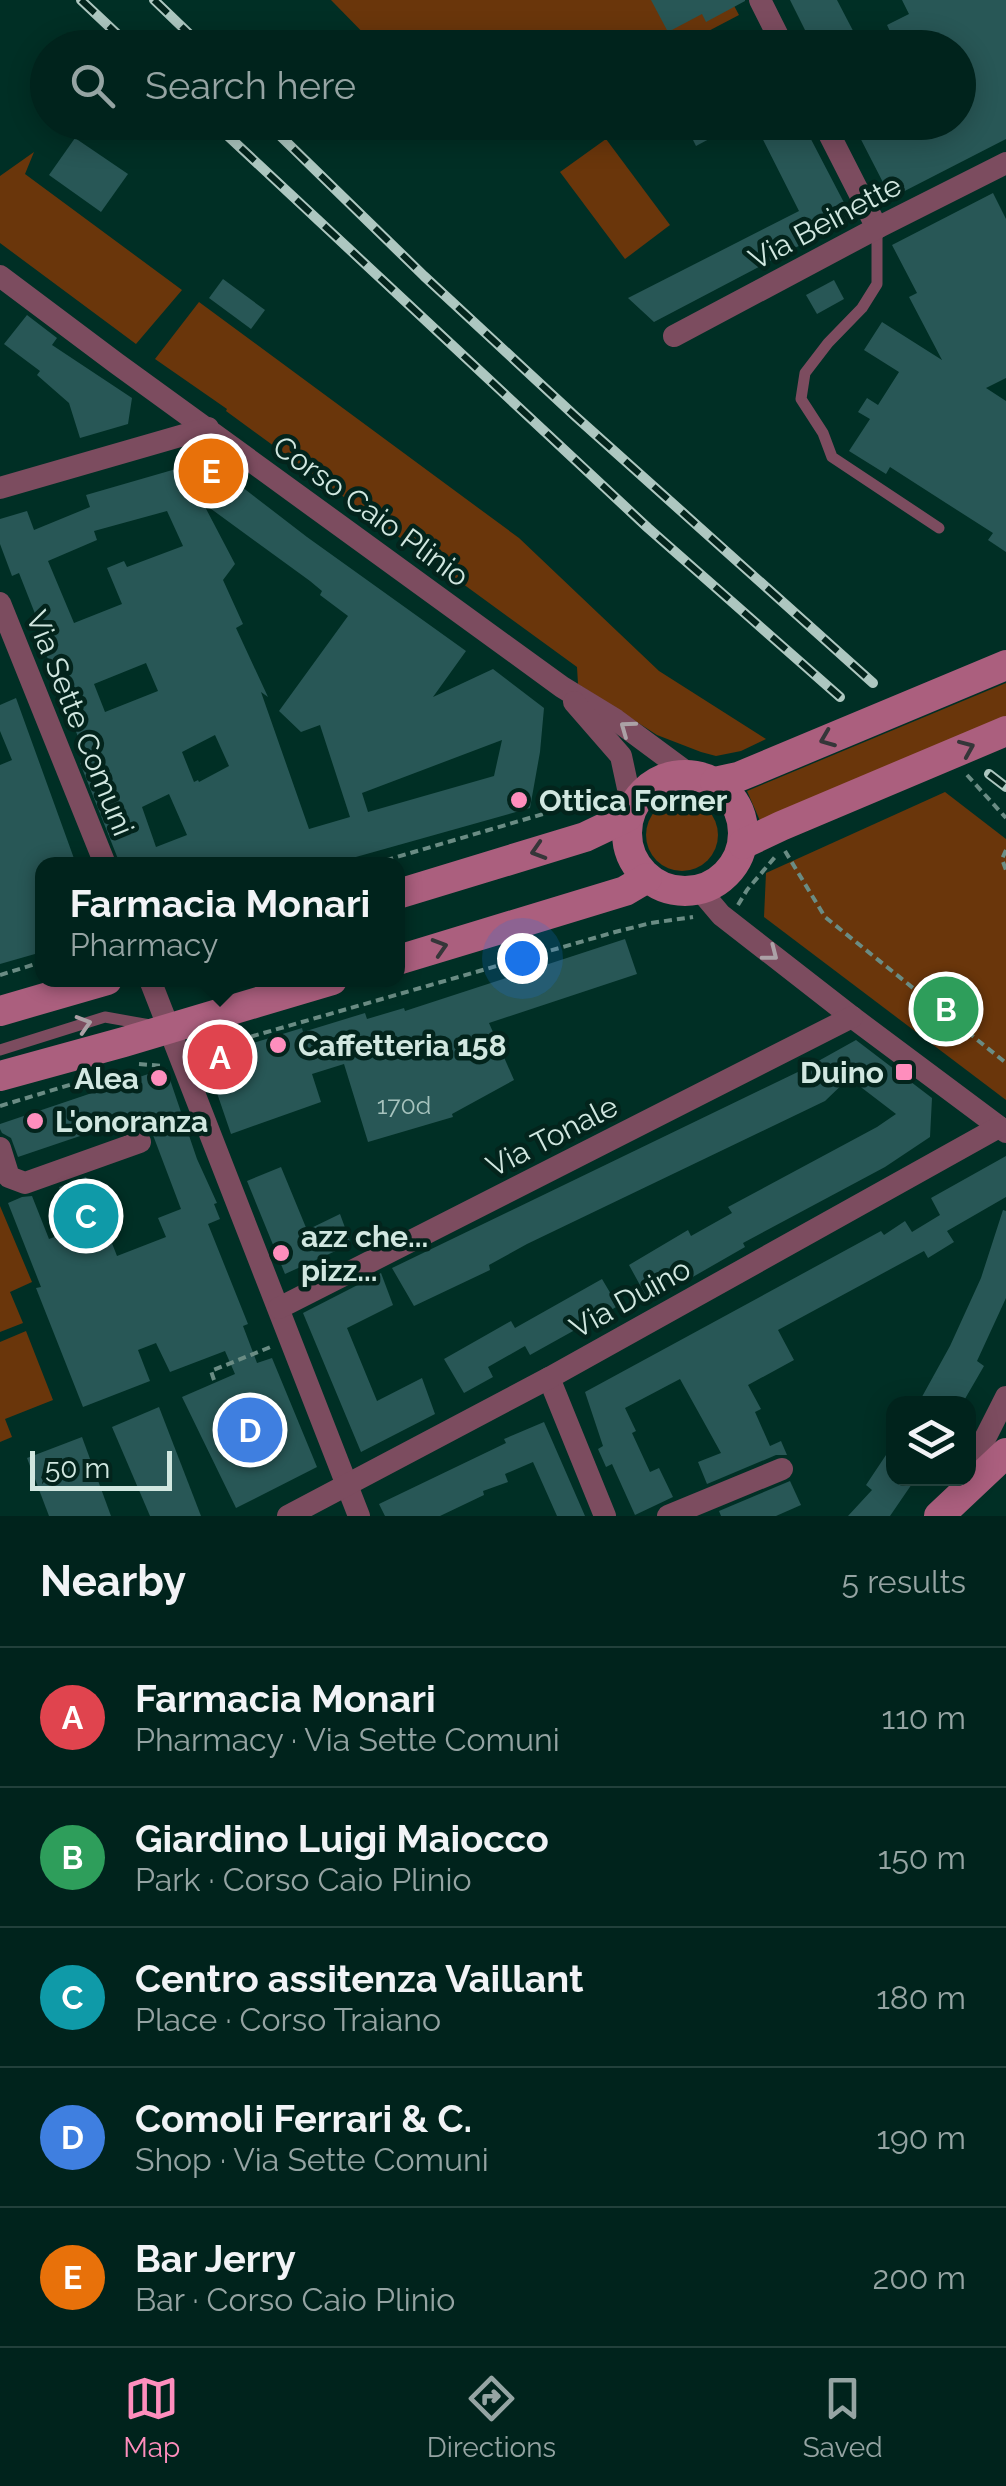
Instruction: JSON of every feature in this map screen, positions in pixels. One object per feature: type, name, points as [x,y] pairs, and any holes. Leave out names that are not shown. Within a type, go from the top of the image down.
[{"type":"main road","points":[[405,892],[584,837],[660,779],[738,777],[1006,665]]},
{"type":"main road","points":[[744,844],[1006,731]]},
{"type":"main road","points":[[625,804],[628,846],[638,867],[671,892],[699,889],[716,882],[729,870],[744,844],[737,805],[728,793],[702,778]]},
{"type":"main road","points":[[405,958],[604,898],[648,878]]},
{"type":"main road","points":[[0,1011],[83,987]]},
{"type":"main road","points":[[0,1076],[308,987]]},
{"type":"main road","points":[[957,1492],[1006,1453]]},
{"type":"street","points":[[760,0],[775,30]]},
{"type":"street","points":[[832,140],[877,228]]},
{"type":"street","name":"Via Beinette","points":[[674,336],[1006,163]]},
{"type":"street","name":"Corso Caio Plinio","points":[[0,276],[562,687],[702,778]]},
{"type":"street","points":[[0,488],[208,428]]},
{"type":"street","name":"Via Sette Comuni","points":[[0,603],[102,857]]},
{"type":"street","name":"Corso Caio Plinio","points":[[562,687],[621,756],[625,804]]},
{"type":"street","points":[[699,889],[721,915],[1002,1130]]},
{"type":"street","points":[[153,987],[358,1516]]},
{"type":"street","name":"Via Tonale","points":[[279,1308],[852,1017]]},
{"type":"street","name":"Via Duino","points":[[288,1516],[1002,1130]]},
{"type":"street","points":[[0,1148],[9,1176],[25,1183],[140,1142]]},
{"type":"street","points":[[549,1378],[605,1516]]},
{"type":"street","points":[[957,1492],[1006,1397]]},
{"type":"street","points":[[668,1516],[782,1470]]},
{"type":"lane","points":[[877,228],[877,284],[862,308],[805,373],[801,399],[823,433],[832,457],[938,528]]},
{"type":"lane","points":[[0,1050],[106,1017],[170,1028]]},
{"type":"path","points":[[964,771],[1006,818]]},
{"type":"path","points":[[397,857],[602,797],[625,804]]},
{"type":"path","points":[[734,913],[747,890],[783,848],[825,917],[1006,1063]]},
{"type":"path","points":[[1006,850],[1002,859],[1006,870]]},
{"type":"path","points":[[196,1053],[596,938],[684,918]]},
{"type":"path","points":[[0,974],[35,964]]},
{"type":"path","points":[[129,1067],[166,1066],[172,1074]]},
{"type":"path","points":[[0,1106],[92,1078]]},
{"type":"path","points":[[214,1380],[212,1371],[291,1339]]},
{"type":"shaded area","points":[[331,0],[731,0],[739,15],[710,30],[360,30]]},
{"type":"shaded area","points":[[607,140],[670,225],[625,259],[560,172]]},
{"type":"shaded area","points":[[34,152],[25,174],[182,290],[136,344],[0,243],[0,176]]},
{"type":"shaded area","points":[[199,302],[519,538],[659,671],[766,739],[741,751],[716,756],[657,735],[578,684],[577,667],[155,359]]},
{"type":"shaded area","points":[[1006,683],[1006,716],[761,823],[747,791]]},
{"type":"shaded area","points":[[945,792],[1006,839],[1006,1100],[764,917],[766,873]]},
{"type":"shaded area","points":[[682,799],[707,810],[718,835],[707,860],[682,871],[657,860],[646,835],[657,810]]},
{"type":"shaded area","points":[[0,1206],[32,1282],[10,1292],[23,1323],[0,1332]]},
{"type":"shaded area","points":[[26,1331],[53,1400],[5,1419],[12,1437],[0,1442],[0,1342]]},
{"type":"building","points":[[651,0],[745,0],[706,22],[702,14],[667,30]]},
{"type":"building","points":[[790,0],[837,0],[853,30],[805,30]]},
{"type":"building","points":[[902,0],[1006,0],[1006,139],[891,198],[861,140],[976,140],[976,30],[889,30],[887,25],[909,14]]},
{"type":"building","points":[[74,140],[128,174],[101,212],[49,175]]},
{"type":"building","points":[[763,140],[811,140],[852,218],[654,322],[628,298],[799,211]]},
{"type":"building","points":[[993,193],[1006,219],[1006,378],[986,388],[1006,401],[1006,552],[988,540],[993,533],[890,467],[886,474],[849,451],[870,419],[858,412],[867,398],[878,405],[899,372],[864,350],[882,322],[942,360],[909,297],[917,293],[892,245]]},
{"type":"building","points":[[223,279],[265,310],[251,329],[209,298]]},
{"type":"building","points":[[834,280],[844,299],[817,314],[806,295]]},
{"type":"building","points":[[27,315],[57,338],[52,345],[132,398],[128,424],[80,438],[69,403],[37,375],[40,371],[4,344]]},
{"type":"building","points":[[207,460],[466,651],[433,697],[493,669],[544,708],[530,808],[356,857],[117,857],[80,763],[87,760],[39,636],[43,634],[19,573],[12,576],[0,544],[0,519],[27,511],[34,530],[90,507],[86,495]],"holes":[[[203,503],[310,581],[322,591],[320,595],[348,616],[279,711],[301,732],[320,725],[350,817],[309,829],[261,692],[268,697],[236,628],[243,624],[223,580],[235,564]],[[167,511],[183,546],[127,567],[124,561],[107,568],[122,604],[74,623],[48,561],[97,540],[94,531]],[[146,663],[158,691],[105,712],[94,684]],[[215,735],[229,766],[194,782],[182,752]],[[502,740],[494,776],[368,812],[362,793]],[[169,794],[187,835],[156,847],[142,807]]]},
{"type":"building","points":[[16,698],[73,857],[35,857],[35,954],[0,964],[0,765],[12,760],[0,731],[0,705]]},
{"type":"building","points":[[625,939],[637,974],[489,1023],[514,1080],[452,1114],[453,1117],[368,1142],[344,1064],[312,1074],[321,1102],[231,1134],[205,1058],[365,1013],[367,1019],[404,1008],[405,1011]]},
{"type":"building","points":[[856,1040],[932,1098],[930,1137],[885,1167],[743,1243],[745,1247],[677,1286],[673,1280],[646,1296],[629,1265],[688,1230],[691,1236],[732,1213],[728,1207],[896,1114],[849,1078],[825,1101],[527,1244],[489,1265],[490,1270],[414,1306],[392,1268],[804,1069]]},
{"type":"building","points":[[166,1068],[197,1159],[217,1203],[214,1204],[220,1219],[208,1224],[248,1324],[243,1326],[257,1363],[272,1358],[317,1467],[236,1508],[182,1397],[235,1374],[225,1351],[170,1372],[156,1343],[138,1350],[150,1381],[83,1407],[36,1288],[41,1287],[8,1203],[32,1196],[49,1239],[76,1229],[59,1187],[86,1177],[117,1256],[166,1237],[158,1218],[181,1209],[145,1114],[18,1157],[0,1124]]},
{"type":"building","points":[[1006,1156],[1006,1197],[947,1231],[954,1242],[928,1258],[924,1251],[778,1330],[794,1360],[748,1385],[761,1409],[755,1412],[770,1446],[781,1441],[787,1455],[776,1455],[707,1484],[698,1462],[721,1453],[680,1379],[625,1408],[650,1472],[659,1468],[673,1497],[635,1515],[612,1464],[606,1467],[598,1449],[603,1446],[585,1392],[881,1231],[884,1235],[905,1221],[912,1232],[940,1215],[931,1198]]},
{"type":"building","points":[[281,1167],[307,1230],[340,1214],[351,1244],[285,1274],[247,1181]]},
{"type":"building","points":[[1003,1210],[1006,1211],[1006,1298],[977,1361],[984,1366],[967,1396],[922,1396],[950,1346],[981,1278]]},
{"type":"building","points":[[381,1273],[393,1305],[347,1328],[377,1401],[422,1378],[435,1414],[361,1452],[303,1313]]},
{"type":"building","points":[[602,1279],[618,1306],[530,1355],[525,1346],[488,1367],[493,1377],[464,1393],[444,1359],[511,1321],[515,1328]]},
{"type":"building","points":[[159,1407],[201,1516],[150,1516],[112,1427]]},
{"type":"building","points":[[544,1422],[585,1516],[557,1516],[533,1462],[505,1474],[508,1482],[483,1491],[484,1495],[440,1516],[385,1516],[379,1504]]},
{"type":"building","points":[[82,1437],[111,1516],[49,1516],[27,1458]]},
{"type":"building","points":[[886,1455],[886,1486],[911,1486],[890,1516],[848,1516],[872,1490],[866,1485]]},
{"type":"building","points":[[790,1481],[801,1505],[776,1516],[721,1516],[719,1511]]},
{"type":"railway","points":[[81,0],[113,30]]},
{"type":"railway","points":[[154,0],[185,30]]},
{"type":"railway","points":[[232,140],[648,528],[840,697]]},
{"type":"railway","points":[[284,140],[575,416],[873,683]]},
{"type":"railway","points":[[989,774],[1006,787]]},
{"type":"place","name":"Bar Jerry","points":[[211,471]]},
{"type":"place","name":"Ottica Forner","points":[[519,800]]},
{"type":"place","name":"Giardino Luigi Maiocco","points":[[946,1009]]},
{"type":"place","name":"Caffetteria 158","points":[[278,1045]]},
{"type":"place","name":"Farmacia Monari","points":[[220,1057]]},
{"type":"place","name":"Duino","points":[[904,1072]]},
{"type":"place","name":"Alea","points":[[159,1078]]},
{"type":"place","name":"L'onoranza","points":[[35,1121]]},
{"type":"place","name":"Centro assitenza Vaillant","points":[[86,1216]]},
{"type":"place","name":"azz che... pizz...","points":[[281,1253]]},
{"type":"place","name":"Comoli Ferrari & C.","points":[[250,1430]]}]
